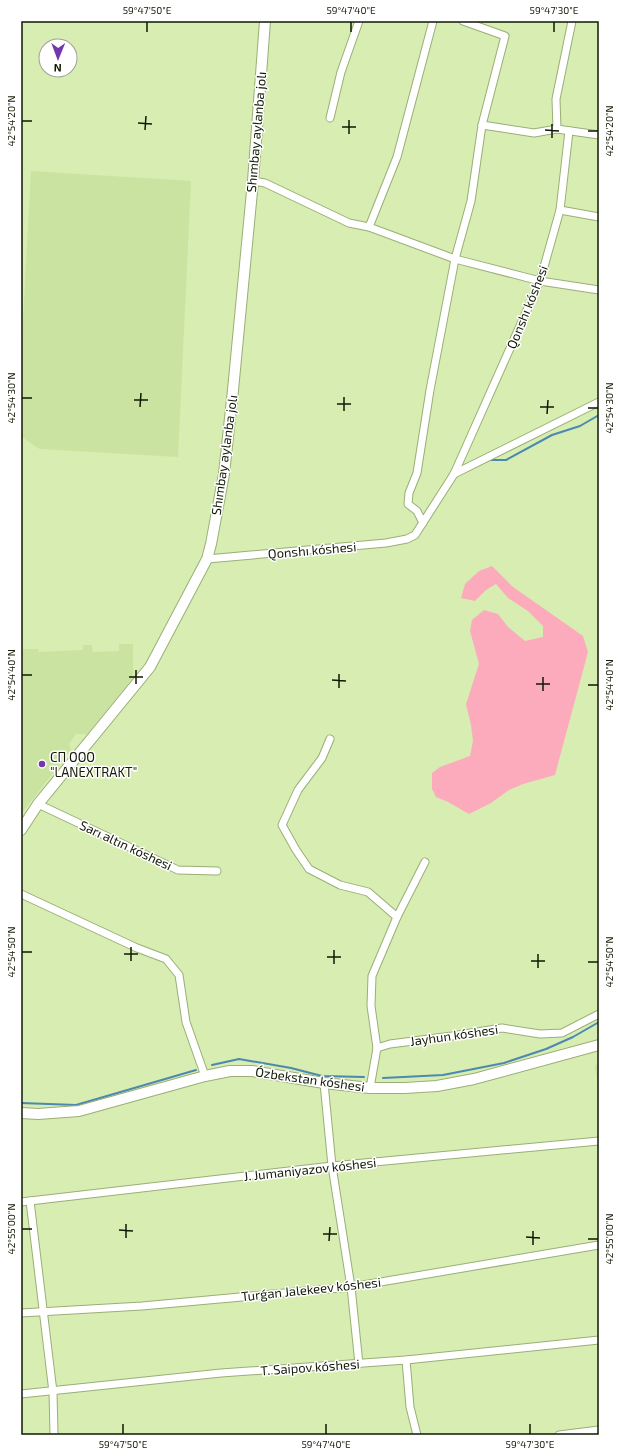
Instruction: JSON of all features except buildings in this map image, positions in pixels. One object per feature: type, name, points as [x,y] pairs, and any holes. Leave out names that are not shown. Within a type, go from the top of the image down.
[{"type":"main road","name":"Shımbay aylanba jolı","points":[[21,830],[38,804],[150,667],[207,559],[224,474],[253,181],[265,21]]},
{"type":"main road","name":"Ózbekstan kóshesi","points":[[21,1113],[38,1114],[79,1111],[205,1076],[230,1072],[252,1071],[324,1083],[370,1088],[436,1086],[474,1079],[599,1045]]},
{"type":"street","points":[[330,118],[341,72],[359,21]]},
{"type":"street","points":[[368,227],[397,157],[433,21]]},
{"type":"street","points":[[423,522],[416,511],[408,504],[409,493],[417,473],[430,390],[455,259],[470,201],[482,125],[505,36],[463,21]]},
{"type":"street","points":[[557,130],[556,99],[572,21]]},
{"type":"street","points":[[482,125],[534,133],[557,130],[599,135]]},
{"type":"street","name":"Qonshı kóshesi","points":[[207,559],[386,543],[407,539],[415,535],[454,474],[540,282],[560,210],[569,131]]},
{"type":"street","points":[[253,181],[265,183],[349,223],[368,227],[455,259],[540,282],[599,290]]},
{"type":"street","points":[[560,210],[599,217]]},
{"type":"street","points":[[454,474],[599,402]]},
{"type":"street","points":[[330,739],[322,758],[298,790],[282,824],[296,850],[309,869],[340,885],[368,892],[397,917]]},
{"type":"street","name":"Sarı altın kóshesi","points":[[38,804],[178,870],[217,871]]},
{"type":"street","points":[[370,1088],[377,1048],[371,1006],[372,976],[397,917],[425,862]]},
{"type":"street","points":[[21,894],[137,948],[166,959],[179,975],[186,1022],[205,1076]]},
{"type":"street","name":"Jayhun kóshesi","points":[[377,1048],[390,1044],[502,1028],[540,1034],[562,1033],[599,1014]]},
{"type":"street","points":[[324,1083],[332,1166],[351,1287],[359,1364]]},
{"type":"street","name":"J. Jumaniyazov kóshesi","points":[[21,1202],[332,1166],[599,1141]]},
{"type":"street","points":[[30,1201],[53,1392],[54,1435]]},
{"type":"street","name":"Turǵan Jalekeev kóshesi","points":[[21,1313],[142,1306],[351,1287],[599,1245]]},
{"type":"street","name":"T. Saipov kóshesi","points":[[21,1394],[53,1392],[221,1373],[406,1360],[599,1340]]},
{"type":"street","points":[[406,1360],[410,1407],[417,1435]]},
{"type":"street","points":[[559,1435],[599,1430]]},
{"type":"shaded area","points":[[31,171],[191,181],[178,457],[40,449],[21,436],[21,357]]},
{"type":"shaded area","points":[[492,566],[513,587],[583,636],[588,652],[555,775],[523,784],[509,790],[491,803],[469,814],[436,797],[432,789],[432,773],[440,767],[470,756],[473,741],[466,704],[479,664],[470,631],[472,620],[484,610],[498,614],[508,627],[525,641],[543,637],[543,626],[528,611],[508,598],[496,584],[486,590],[475,601],[461,598],[465,584],[479,571]]},
{"type":"shaded area","points":[[119,644],[133,644],[133,678],[87,734],[76,734],[69,744],[71,750],[21,814],[21,649],[38,649],[39,652],[83,650],[83,645],[92,645],[93,652],[119,651]]},
{"type":"shaded area","points":[[599,1064],[599,1094],[595,1065]]},
{"type":"waterway","points":[[488,460],[506,460],[552,435],[580,426],[599,415]]},
{"type":"waterway","points":[[383,1078],[443,1075],[504,1063],[546,1049],[573,1037],[599,1022]]},
{"type":"waterway","points":[[212,1065],[239,1059],[291,1068],[322,1076],[364,1077]]},
{"type":"waterway","points":[[21,1103],[76,1105],[196,1070]]},
{"type":"place","name":"СП ООО \"LANEXTRAKT\"","points":[[42,764]]}]
